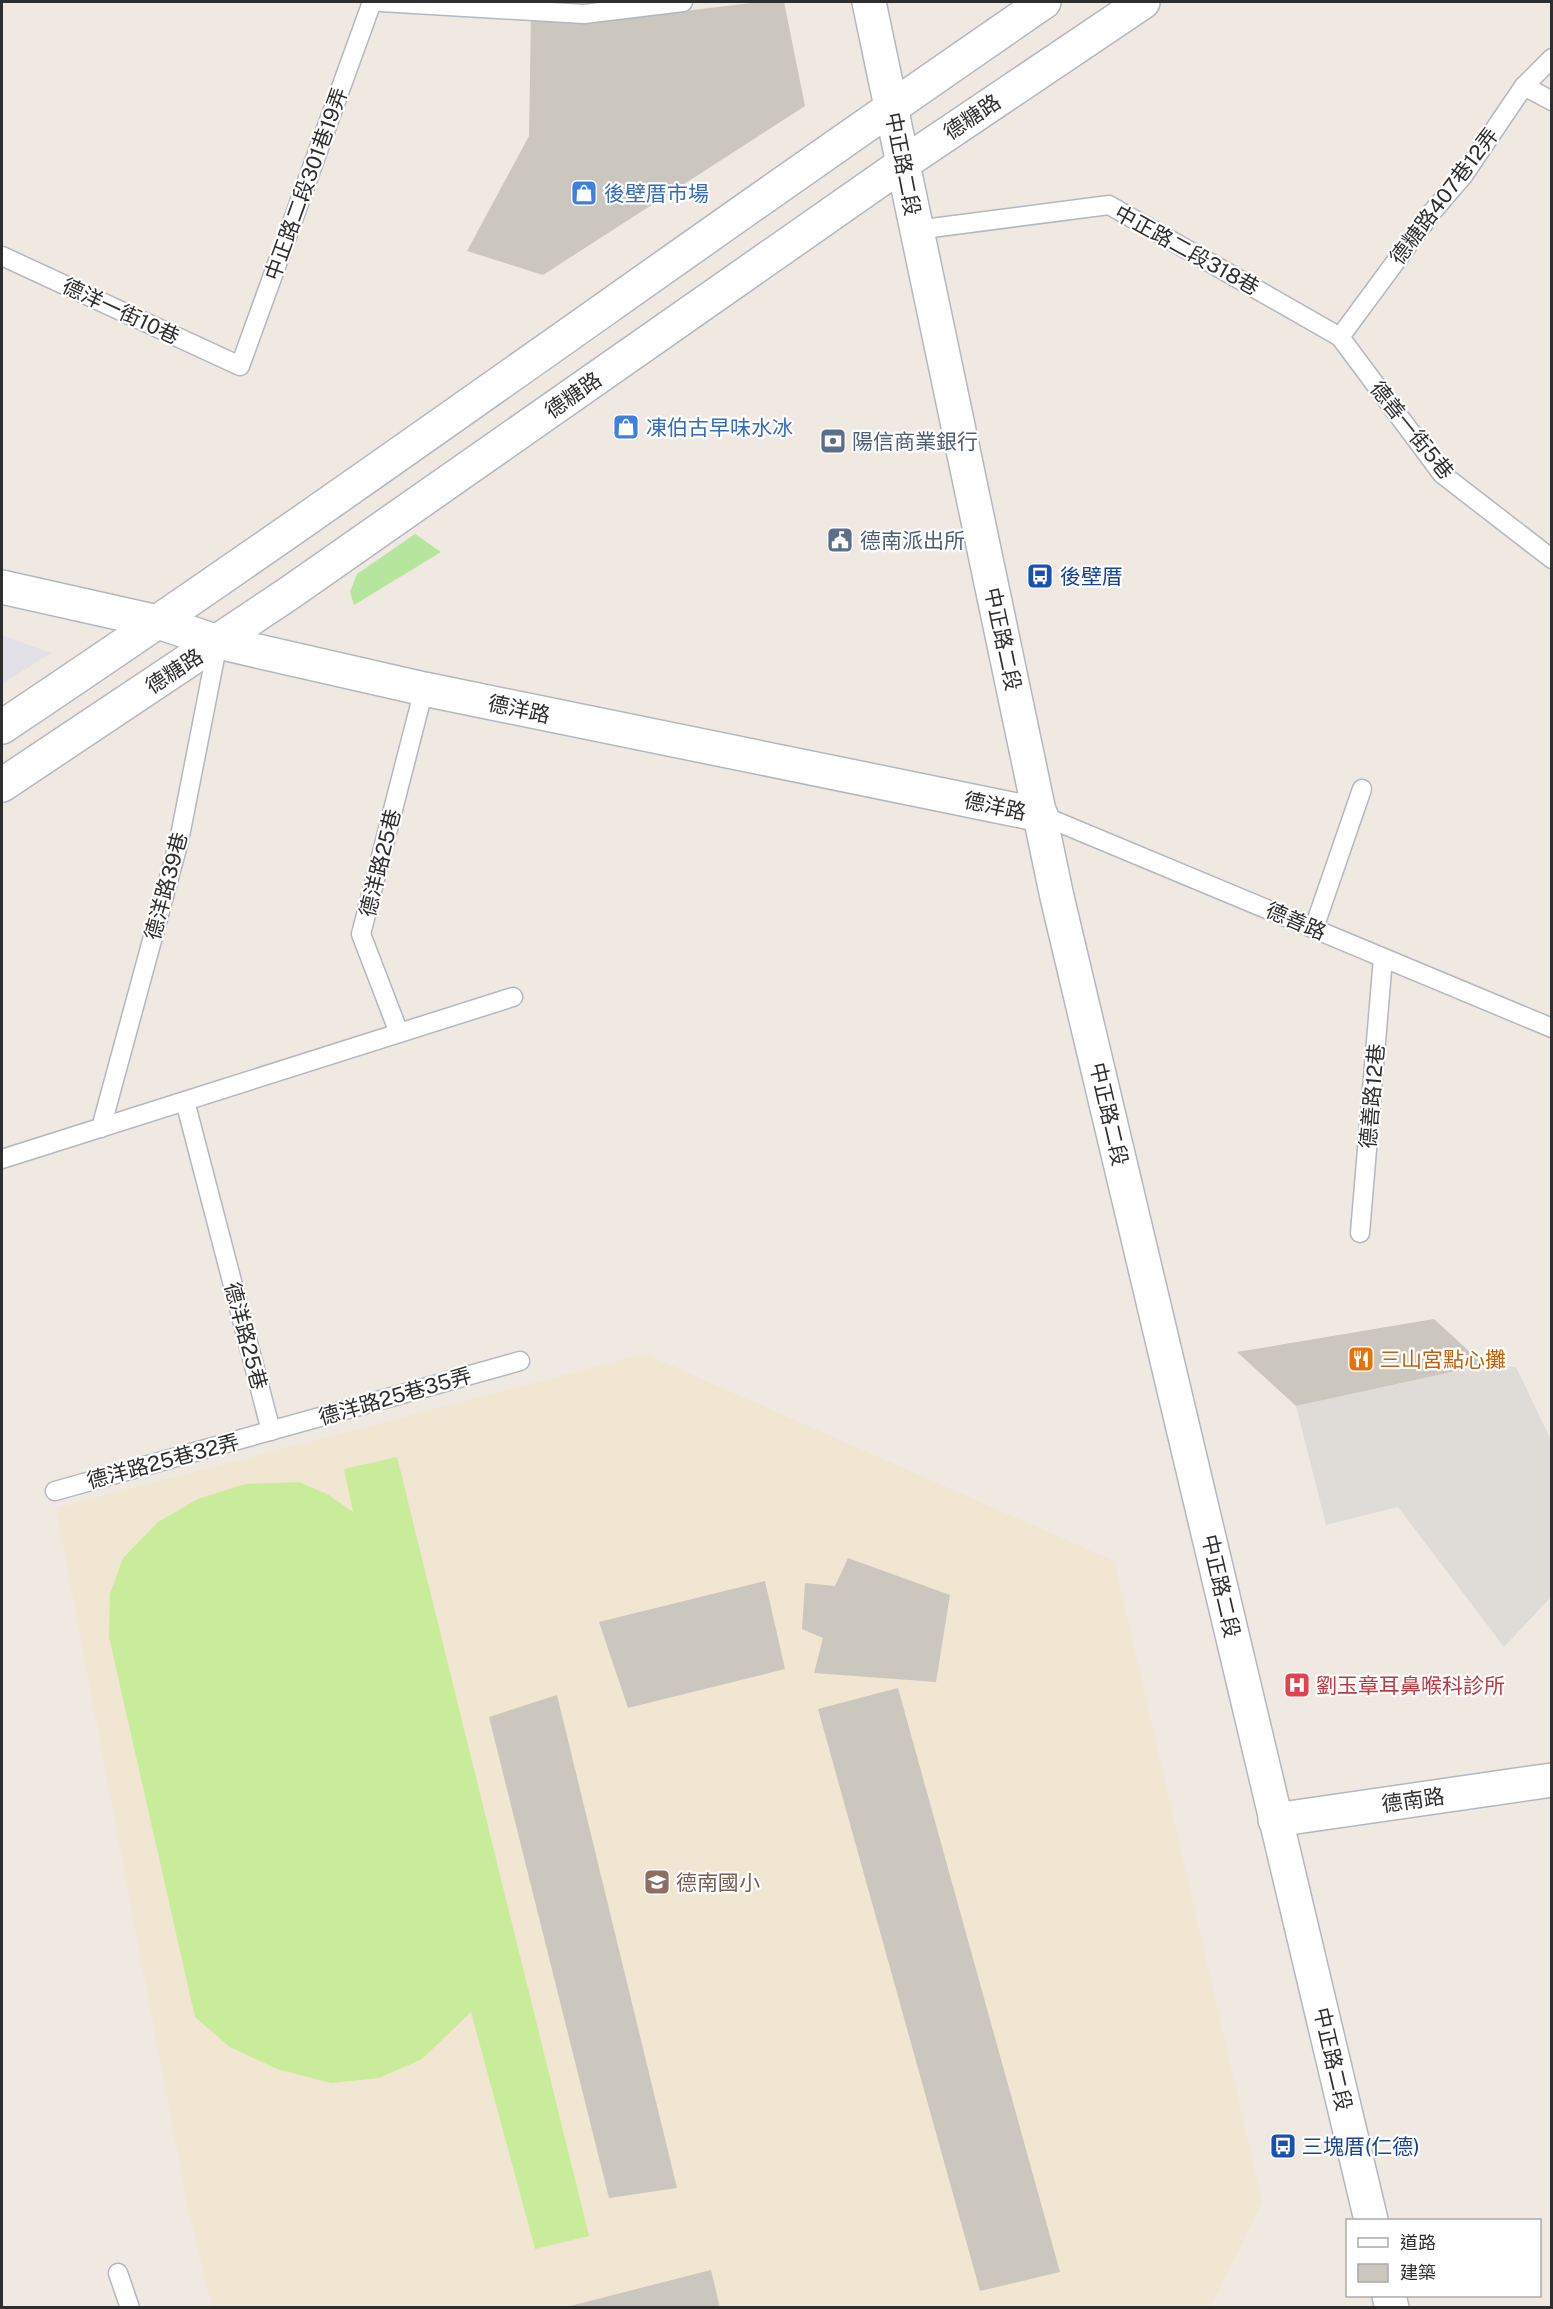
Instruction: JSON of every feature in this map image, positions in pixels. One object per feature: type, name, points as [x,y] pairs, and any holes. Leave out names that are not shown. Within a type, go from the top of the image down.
[{"type":"street","name":"中正路二段","points":[[869,2],[1058,897],[1371,2219]]},
{"type":"street","points":[[2,727],[158,622],[892,106],[1044,2]]},
{"type":"street","name":"德糖路","points":[[2,785],[218,642],[904,163],[1143,2]]},
{"type":"street","name":"德洋路","points":[[2,587],[158,622],[218,642],[424,689],[1041,815]]},
{"type":"street","name":"德南路","points":[[1275,1820],[1551,1780]]},
{"type":"lane","name":"中正路二段301巷19弄","points":[[240,366],[372,2]]},
{"type":"lane","points":[[381,2],[538,6],[584,14],[682,2]]},
{"type":"lane","name":"德糖路407巷12弄","points":[[1340,337],[1433,211],[1463,176],[1524,86],[1551,58]]},
{"type":"lane","points":[[1524,86],[1551,101]]},
{"type":"lane","name":"中正路二段318巷","points":[[916,230],[1109,204],[1340,337]]},
{"type":"lane","name":"德洋一街10巷","points":[[2,256],[240,366]]},
{"type":"lane","name":"德善一街5巷","points":[[1340,337],[1442,474],[1551,559]]},
{"type":"lane","name":"德洋路39巷","points":[[101,1128],[179,841],[218,642]]},
{"type":"lane","name":"德洋路25巷","points":[[399,1033],[362,934],[424,689]]},
{"type":"lane","points":[[1314,928],[1362,789]]},
{"type":"lane","name":"德善路","points":[[1041,815],[1551,1028]]},
{"type":"lane","name":"德善路12巷","points":[[1360,1233],[1383,958]]},
{"type":"lane","points":[[2,1159],[513,997]]},
{"type":"lane","name":"德洋路25巷","points":[[185,1101],[270,1431]]},
{"type":"lane","name":"德洋路25巷35弄","points":[[270,1431],[520,1361]]},
{"type":"lane","name":"德洋路25巷32弄","points":[[55,1491],[270,1431]]},
{"type":"lane","points":[[118,2273],[130,2307]]},
{"type":"shaded area","points":[[2,635],[51,653],[2,684]]},
{"type":"shaded area","name":"德南國小","points":[[645,1354],[1114,1561],[1262,2202],[1210,2307],[212,2307],[188,2208],[56,1508]]},
{"type":"shaded area","points":[[1484,1365],[1516,1367],[1551,1440],[1551,1597],[1504,1647],[1398,1507],[1326,1525],[1296,1406]]},
{"type":"green space","points":[[415,534],[441,552],[354,605],[350,592],[357,574]]},
{"type":"green space","points":[[397,1457],[589,2236],[535,2249],[471,2012],[422,2059],[379,2078],[331,2083],[277,2069],[230,2047],[195,2017],[109,1637],[110,1594],[123,1558],[158,1522],[198,1499],[245,1484],[299,1482],[327,1494],[353,1512],[344,1469]]},
{"type":"building","name":"後壁厝市場","points":[[760,2],[784,2],[805,106],[543,275],[467,251],[529,136],[531,13],[583,23]]},
{"type":"building","name":"三山宮點心攤","points":[[1434,1319],[1484,1365],[1296,1406],[1237,1352]]},
{"type":"building","points":[[848,1558],[950,1595],[936,1682],[814,1673],[823,1638],[802,1629],[805,1583],[835,1586]]},
{"type":"building","points":[[765,1581],[785,1669],[628,1708],[599,1622]]},
{"type":"building","points":[[898,1688],[1060,2272],[980,2291],[818,1709]]},
{"type":"building","points":[[557,1695],[677,2188],[609,2198],[489,1717]]},
{"type":"building","points":[[711,2270],[720,2308],[566,2308],[566,2307]]},
{"type":"place","name":"後壁厝市場","points":[[584,193]]},
{"type":"place","name":"凍伯古早味水冰","points":[[626,427]]},
{"type":"place","name":"陽信商業銀行","points":[[833,441]]},
{"type":"place","name":"德南派出所","points":[[840,540]]},
{"type":"place","name":"後壁厝","points":[[1040,576]]},
{"type":"place","name":"三山宮點心攤","points":[[1361,1359]]},
{"type":"place","name":"劉玉章耳鼻喉科診所","points":[[1297,1685]]},
{"type":"place","name":"德南國小","points":[[657,1882]]},
{"type":"place","name":"三塊厝(仁德)","points":[[1283,2146]]}]
